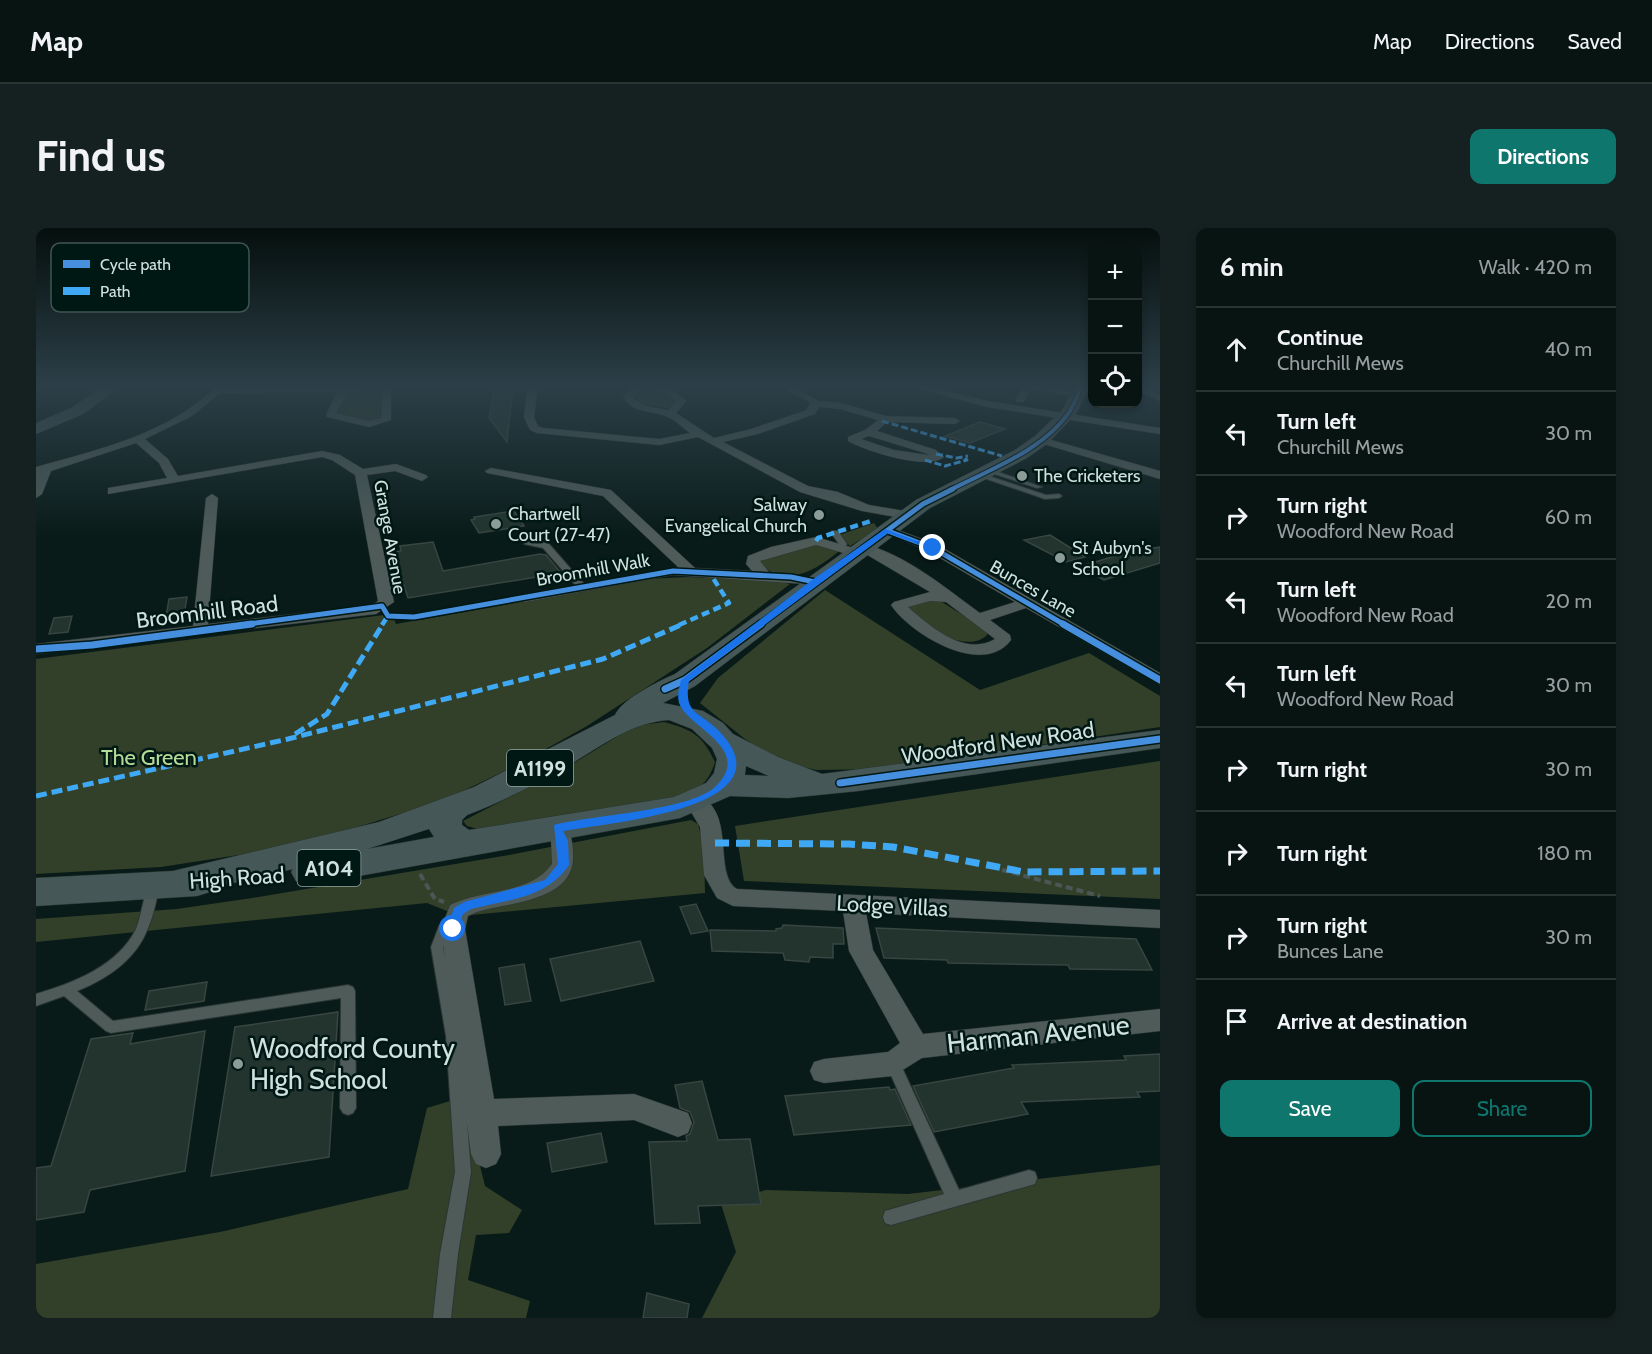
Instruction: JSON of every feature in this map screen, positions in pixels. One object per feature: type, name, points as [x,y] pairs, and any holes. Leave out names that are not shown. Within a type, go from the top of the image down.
[{"type":"main road","name":"A1199","points":[[620,723],[637,706],[685,680],[854,550],[890,529],[923,504],[1021,454],[1045,436]]},
{"type":"main road","points":[[685,680],[682,696],[684,705],[695,717]]},
{"type":"main road","points":[[620,723],[659,712],[695,717]]},
{"type":"main road","name":"Woodford New Road","points":[[695,717],[723,741],[767,764],[819,783]]},
{"type":"main road","name":"High Road","points":[[165,884],[336,845],[456,807],[520,778],[620,723]]},
{"type":"main road","name":"Woodford New Road","points":[[456,807],[446,817],[445,830],[458,840],[479,841],[663,811],[709,794],[858,781],[1160,739]]},
{"type":"main road","points":[[709,794],[732,767],[732,759],[723,741]]},
{"type":"main road","name":"High Road","points":[[165,884],[223,884],[271,878],[479,841]]},
{"type":"main road","name":"A104","points":[[36,892],[165,884]]},
{"type":"street","points":[[36,494],[45,476],[39,470],[141,436]]},
{"type":"street","points":[[593,436],[659,442],[690,436]]},
{"type":"street","points":[[703,436],[812,493],[845,500],[866,508],[908,515]]},
{"type":"street","points":[[713,441],[734,436]]},
{"type":"street","points":[[860,436],[852,439],[913,458],[925,460],[938,457],[932,452],[881,436]]},
{"type":"street","points":[[112,491],[174,480],[164,461],[137,438]]},
{"type":"street","points":[[1041,440],[1160,475]]},
{"type":"street","name":"Grange Avenue","points":[[174,480],[322,454],[361,473],[386,602],[382,606]]},
{"type":"street","points":[[361,473],[396,467],[422,477]]},
{"type":"street","points":[[491,471],[511,473],[606,494],[690,571]]},
{"type":"street","points":[[200,631],[212,498]]},
{"type":"street","name":"Bunces Lane","points":[[866,508],[890,529],[926,544],[1160,680]]},
{"type":"street","points":[[766,577],[753,564],[753,559],[816,541],[880,555],[977,618],[1002,635],[1003,640],[1000,644],[976,651],[956,647],[903,611],[899,605],[929,596],[946,598]]},
{"type":"street","name":"Broomhill Walk","points":[[525,598],[690,571],[815,582]]},
{"type":"street","points":[[977,618],[1028,603]]},
{"type":"street","name":"Broomhill Road","points":[[36,649],[200,631],[382,606]]},
{"type":"street","name":"Lodge Villas","points":[[709,794],[708,819],[715,843],[712,875],[723,892],[733,897],[853,905],[1160,919]]},
{"type":"street","points":[[486,1154],[482,1113],[453,929],[459,913],[549,882],[563,865],[562,841],[557,828]]},
{"type":"street","name":"Harman Avenue","points":[[853,905],[861,951],[916,1047]]},
{"type":"street","name":"Harman Avenue","points":[[893,1064],[916,1047],[1160,1020]]},
{"type":"street","points":[[824,1071],[893,1064]]},
{"type":"street","points":[[482,1113],[634,1107],[678,1123]]},
{"type":"lane","points":[[982,472],[1039,487]]},
{"type":"lane","points":[[982,472],[1045,497],[1059,496]]},
{"type":"lane","points":[[835,534],[843,544],[854,550]]},
{"type":"lane","points":[[527,542],[546,546],[582,587]]},
{"type":"lane","points":[[36,1000],[67,991],[106,969],[132,946],[165,884]]},
{"type":"lane","points":[[442,1318],[448,1254],[463,1172],[453,1036],[437,947],[443,930],[459,913]]},
{"type":"lane","points":[[67,991],[111,1027],[348,991],[348,1108]]},
{"type":"lane","points":[[893,1064],[954,1197]]},
{"type":"lane","points":[[891,1217],[954,1197],[1029,1178]]},
{"type":"path","points":[[414,865],[435,898],[459,913]]},
{"type":"path","points":[[1002,870],[1104,897]]},
{"type":"green space","points":[[874,523],[878,529],[850,546],[839,535]]},
{"type":"green space","points":[[817,544],[838,549],[838,552],[809,571],[789,576],[768,570],[758,562],[762,557]]},
{"type":"green space","name":"The Green","points":[[687,577],[772,580],[790,584],[707,648],[587,726],[519,764],[442,801],[354,828],[258,852],[161,867],[36,874],[36,659],[392,614],[396,624],[649,579]]},
{"type":"green space","points":[[825,590],[980,690],[1089,653],[1160,696],[1160,727],[879,769],[816,770],[782,762],[745,739],[700,703],[718,678]]},
{"type":"green space","points":[[937,599],[987,630],[987,635],[978,641],[954,640],[919,620],[905,603]]},
{"type":"green space","points":[[664,722],[696,735],[706,745],[715,762],[703,784],[691,791],[667,800],[478,829],[467,826],[463,821],[566,768],[626,731],[641,725]]},
{"type":"green space","points":[[1160,761],[1160,899],[744,881],[735,826]]},
{"type":"green space","points":[[691,820],[698,824],[704,849],[705,893],[471,915],[447,911],[427,903],[36,942],[36,919],[177,909],[252,898],[509,855]]},
{"type":"green space","points":[[463,1097],[485,1186],[522,1210],[509,1233],[476,1235],[468,1280],[530,1301],[526,1318],[36,1318],[36,1264],[220,1232],[408,1189],[427,1108]]},
{"type":"green space","points":[[1160,1165],[1160,1318],[702,1318],[736,1252],[721,1204],[766,1190],[908,1194]]},
{"type":"building","points":[[945,436],[988,436],[970,443]]},
{"type":"building","name":"Chartwell Court (27-47)","points":[[514,511],[524,526],[479,533],[471,520],[475,519],[474,517]]},
{"type":"building","points":[[1050,535],[1085,557],[1066,562],[1024,540]]},
{"type":"building","points":[[433,542],[443,571],[540,554],[546,555],[561,573],[408,598],[393,552],[401,551],[400,546]]},
{"type":"building","points":[[1160,547],[1160,563],[1104,580],[1078,567],[1129,552]]},
{"type":"building","points":[[187,597],[184,615],[166,617],[169,599]]},
{"type":"building","points":[[72,616],[68,632],[49,634],[54,618]]},
{"type":"building","points":[[696,904],[708,931],[691,934],[680,907]]},
{"type":"building","points":[[783,925],[843,928],[844,944],[833,944],[833,958],[810,957],[809,962],[785,960],[783,953],[712,951],[710,930],[776,931]]},
{"type":"building","points":[[876,928],[1136,939],[1152,970],[1070,969],[1068,965],[948,963],[947,960],[884,958]]},
{"type":"building","points":[[640,941],[654,981],[561,1001],[550,959]]},
{"type":"building","points":[[524,964],[531,1001],[505,1005],[499,968]]},
{"type":"building","points":[[207,982],[204,1001],[145,1010],[149,991]]},
{"type":"building","points":[[338,1012],[329,1157],[211,1176],[235,1027]]},
{"type":"building","points":[[205,1031],[185,1171],[90,1190],[84,1212],[36,1220],[36,1168],[51,1166],[91,1039],[133,1033],[130,1044]]},
{"type":"building","points":[[1160,1054],[1160,1091],[1137,1092],[1140,1097],[1021,1102],[1028,1114],[934,1132],[913,1086],[1014,1068],[1012,1065],[1126,1060],[1124,1056]]},
{"type":"building","points":[[702,1081],[718,1140],[750,1139],[761,1204],[698,1206],[700,1223],[655,1224],[649,1142],[687,1141],[686,1136],[690,1134],[694,1122],[690,1112],[680,1108],[675,1085]]},
{"type":"building","points":[[889,1087],[890,1090],[895,1089],[911,1125],[794,1135],[785,1096]]},
{"type":"building","points":[[601,1133],[607,1162],[552,1172],[547,1143]]},
{"type":"building","points":[[647,1293],[689,1304],[687,1318],[643,1318]]},
{"type":"marked path","points":[[933,436],[1002,456]]},
{"type":"marked path","points":[[936,454],[957,458],[968,456]]},
{"type":"marked path","points":[[925,460],[935,465],[945,466],[967,460],[965,458]]},
{"type":"marked path","points":[[816,541],[818,538],[871,521]]},
{"type":"marked path","points":[[36,796],[288,739],[603,659],[729,603],[711,575]]},
{"type":"marked path","points":[[295,734],[327,714],[388,616]]},
{"type":"marked path","points":[[715,843],[849,844],[893,847],[991,868],[1024,872],[1063,874],[1160,871]]},
{"type":"cycle path","points":[[665,689],[685,680],[923,504],[1021,454],[1045,436]]},
{"type":"cycle path","points":[[888,531],[933,548],[1160,680]]},
{"type":"cycle path","points":[[36,649],[92,645],[382,606],[388,616],[414,617],[673,571],[791,577],[815,582]]},
{"type":"cycle path","points":[[840,783],[1160,739]]},
{"type":"place","name":"The Cricketers","points":[[1022,476]]},
{"type":"place","name":"Salway Evangelical Church","points":[[819,515]]},
{"type":"place","name":"Chartwell Court (27-47)","points":[[496,524]]},
{"type":"place","name":"St Aubyn's School","points":[[1060,558]]},
{"type":"place","name":"Woodford County High School","points":[[238,1064]]},
{"type":"route","points":[[453,929],[458,911],[468,906],[531,890],[549,882],[563,865],[562,841],[557,828],[663,811],[695,802],[717,791],[729,775],[732,759],[729,750],[716,733],[684,705],[682,696],[685,680],[815,582],[888,531],[910,537],[933,548]]}]
